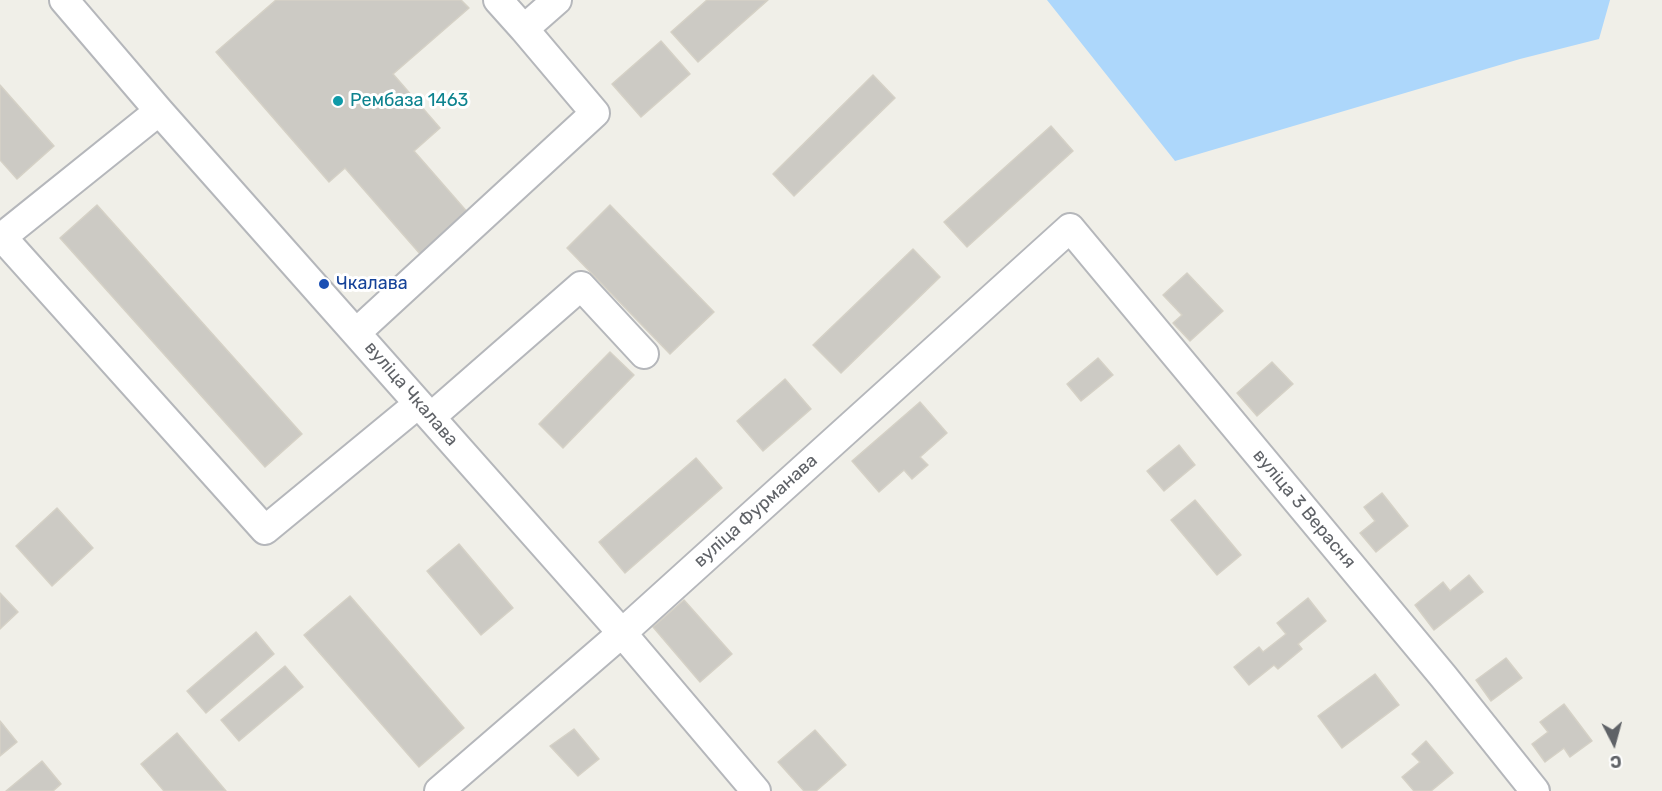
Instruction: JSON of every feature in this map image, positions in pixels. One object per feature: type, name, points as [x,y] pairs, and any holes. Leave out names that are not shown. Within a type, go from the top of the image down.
[{"type":"street","name":"вуліца Чкалава","points":[[64,0],[159,111],[622,633],[756,791]]},
{"type":"street","points":[[357,332],[595,113],[498,0]]},
{"type":"street","points":[[524,29],[557,0]]},
{"type":"street","points":[[159,111],[0,240],[265,530],[425,410],[581,285],[644,354]]},
{"type":"street","name":"вуліца Фурманава","points":[[439,791],[622,633],[1070,228]]},
{"type":"street","name":"вуліца 3 Верасня","points":[[1070,228],[1443,676],[1535,791]]},
{"type":"water","points":[[1047,0],[1610,0],[1599,39],[1520,59],[1175,161]]},
{"type":"building","name":"Рембаза 1463","points":[[276,0],[461,0],[469,8],[393,74],[440,128],[414,151],[469,214],[421,255],[345,168],[329,182],[216,52]]},
{"type":"building","points":[[707,0],[768,0],[698,62],[671,32]]},
{"type":"building","points":[[661,41],[690,74],[641,117],[612,84]]},
{"type":"building","points":[[873,75],[895,98],[794,196],[773,174]]},
{"type":"building","points":[[0,85],[54,146],[17,179],[0,160]]},
{"type":"building","points":[[1051,126],[1073,151],[967,247],[944,222]]},
{"type":"building","points":[[97,205],[302,434],[265,467],[60,238]]},
{"type":"building","points":[[610,205],[714,312],[670,354],[567,248]]},
{"type":"building","points":[[913,249],[940,277],[841,373],[813,345]]},
{"type":"building","points":[[1187,273],[1223,311],[1190,341],[1173,323],[1182,315],[1163,295]]},
{"type":"building","points":[[610,352],[634,375],[563,448],[539,424]]},
{"type":"building","points":[[1098,358],[1113,375],[1081,401],[1067,384]]},
{"type":"building","points":[[1272,362],[1293,384],[1257,416],[1237,393]]},
{"type":"building","points":[[785,379],[811,409],[763,451],[737,421]]},
{"type":"building","points":[[920,402],[947,433],[920,457],[928,465],[912,479],[904,470],[879,492],[852,461]]},
{"type":"building","points":[[1179,445],[1195,465],[1164,491],[1147,471]]},
{"type":"building","points":[[696,458],[722,488],[625,573],[599,542]]},
{"type":"building","points":[[1382,493],[1408,526],[1376,552],[1360,533],[1375,521],[1364,507]]},
{"type":"building","points":[[1195,500],[1241,555],[1217,575],[1171,520]]},
{"type":"building","points":[[57,508],[93,548],[52,586],[16,546]]},
{"type":"building","points":[[459,544],[513,608],[481,635],[427,571]]},
{"type":"building","points":[[1469,575],[1483,592],[1434,630],[1415,605],[1443,582],[1450,591]]},
{"type":"building","points":[[0,593],[18,612],[0,629]]},
{"type":"building","points":[[350,596],[464,728],[419,767],[304,635]]},
{"type":"building","points":[[1308,598],[1326,621],[1298,644],[1302,649],[1278,669],[1274,665],[1249,685],[1234,667],[1259,647],[1263,652],[1286,634],[1277,623]]},
{"type":"building","points":[[684,600],[732,654],[700,682],[653,627]]},
{"type":"building","points":[[256,632],[274,654],[206,713],[187,691]]},
{"type":"building","points":[[1506,658],[1522,678],[1491,701],[1476,680]]},
{"type":"building","points":[[285,666],[303,687],[239,741],[221,720]]},
{"type":"building","points":[[1375,674],[1399,705],[1342,748],[1318,716]]},
{"type":"building","points":[[1564,704],[1592,741],[1570,757],[1564,748],[1545,762],[1532,744],[1548,732],[1540,722]]},
{"type":"building","points":[[0,721],[17,742],[0,756]]},
{"type":"building","points":[[574,729],[599,759],[578,776],[550,746]]},
{"type":"building","points":[[815,730],[846,765],[816,791],[804,791],[778,762]]},
{"type":"building","points":[[177,733],[226,791],[164,791],[141,764]]},
{"type":"building","points":[[1426,741],[1453,773],[1431,791],[1414,791],[1402,777],[1420,762],[1412,754]]},
{"type":"building","points":[[42,761],[61,784],[53,791],[6,791]]},
{"type":"place","name":"Рембаза 1463","points":[[338,101]]},
{"type":"place","name":"Чкалава","points":[[324,284]]}]
